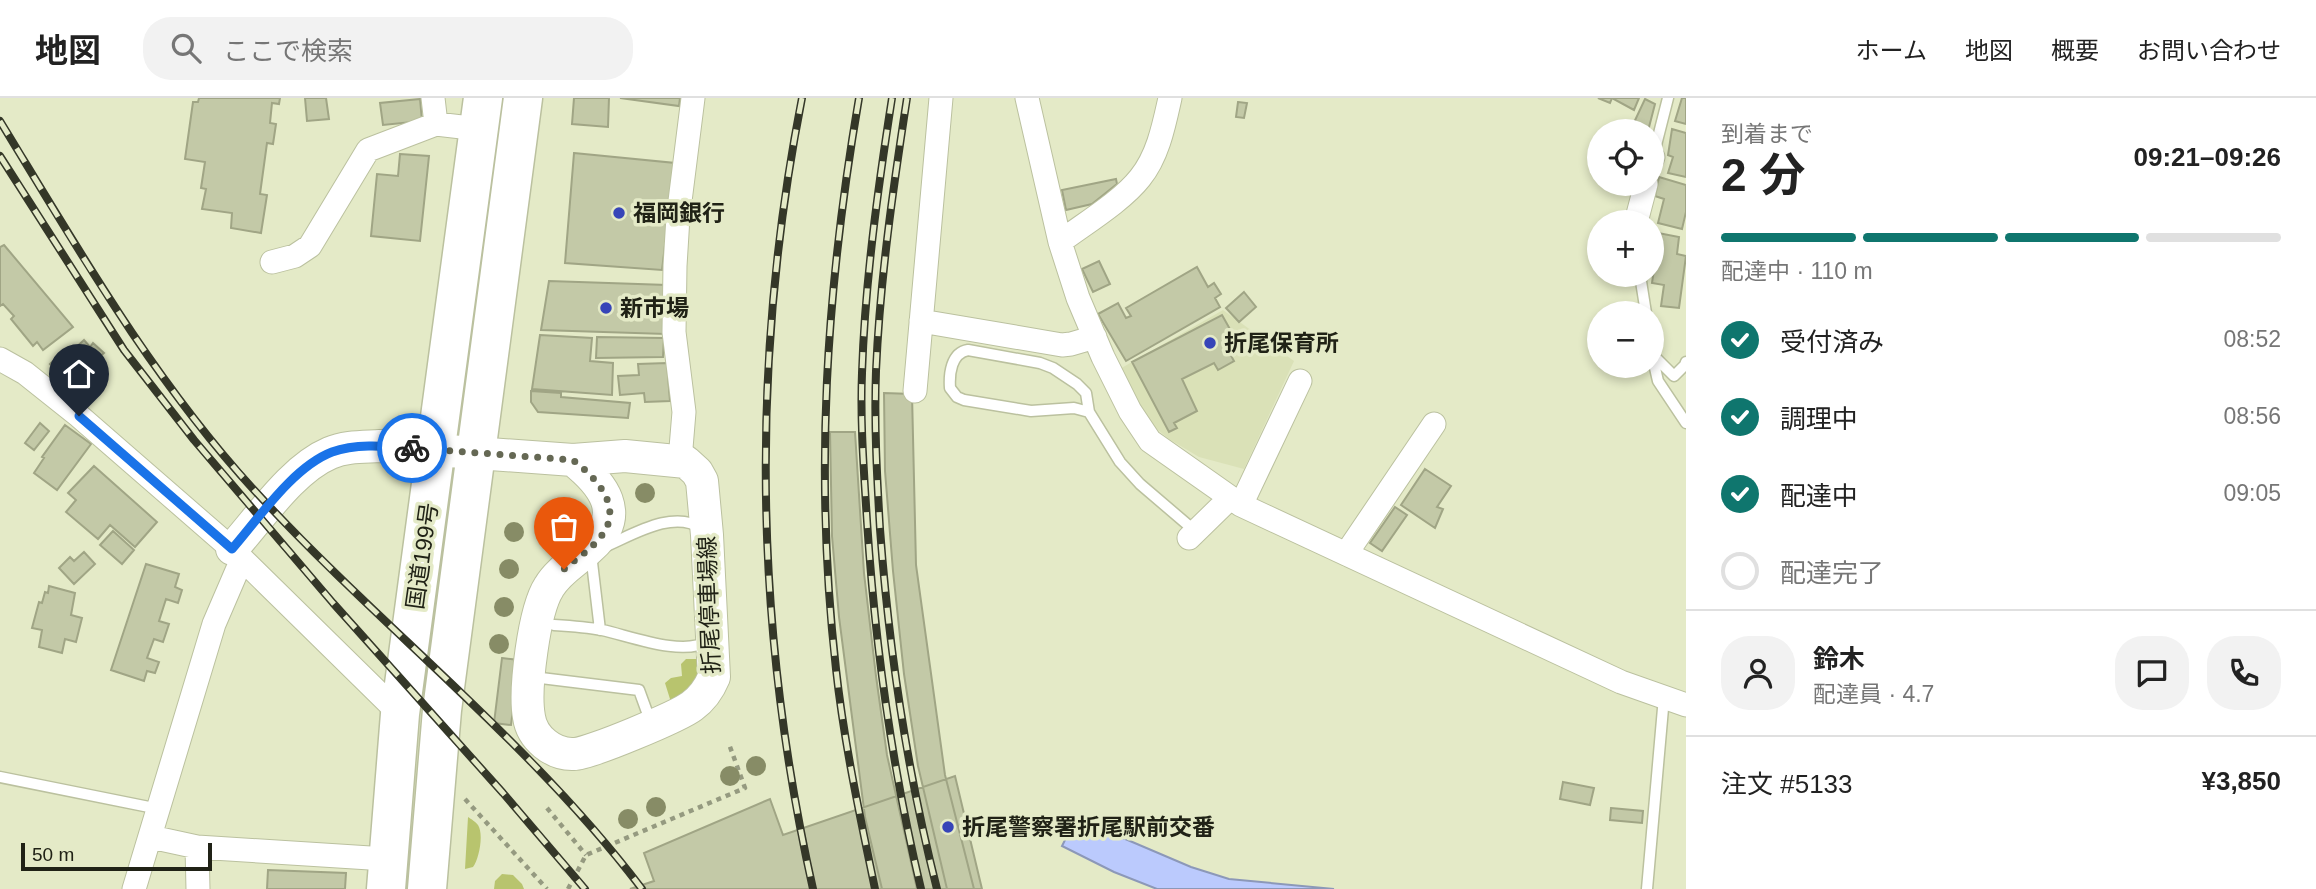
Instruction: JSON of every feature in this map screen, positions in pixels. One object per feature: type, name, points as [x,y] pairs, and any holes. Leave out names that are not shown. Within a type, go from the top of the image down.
[{"type":"highway","name":"国道199号","points":[[427,889],[442,710],[523,98]]},
{"type":"highway","name":"国道199号","points":[[386,874],[400,713],[481,114]]},
{"type":"main road","points":[[237,554],[297,475],[311,463],[332,452],[355,447],[380,446],[573,460],[625,456],[680,460]]},
{"type":"main road","name":"折尾停車場線","points":[[573,460],[596,480],[608,504],[609,520],[606,530],[591,548],[564,569],[543,597],[537,618],[527,703],[530,723],[541,740],[566,754],[586,752],[692,707],[706,694],[714,677],[702,481],[692,466],[680,460]]},
{"type":"street","points":[[433,98],[436,124]]},
{"type":"street","points":[[680,460],[684,412],[674,332],[675,266],[678,217],[693,98]]},
{"type":"street","points":[[915,391],[941,98]]},
{"type":"street","points":[[1027,98],[1035,143],[1060,242],[1078,298],[1130,411],[1150,441],[1235,502],[1621,682],[1686,705]]},
{"type":"street","points":[[1060,242],[1111,205],[1141,178],[1161,138],[1170,98]]},
{"type":"street","points":[[272,262],[295,256],[310,246],[368,150],[436,124],[481,114]]},
{"type":"street","points":[[921,321],[1062,345],[1071,345],[1095,337]]},
{"type":"street","points":[[0,359],[25,373],[79,416],[237,554],[400,713]]},
{"type":"street","points":[[1192,534],[1235,502],[1300,381]]},
{"type":"street","points":[[1346,554],[1434,424]]},
{"type":"street","points":[[134,889],[237,554]]},
{"type":"street","points":[[151,837],[386,874]]},
{"type":"street","points":[[197,846],[198,889]]},
{"type":"lane","points":[[1662,119],[1668,98]]},
{"type":"lane","points":[[1089,412],[1074,408],[1031,411],[964,400],[957,397],[950,388],[954,359],[961,351],[968,350],[1040,363],[1077,384],[1086,393],[1089,412],[1129,474],[1192,534]]},
{"type":"lane","points":[[1664,366],[1674,376],[1686,362]]},
{"type":"lane","points":[[1657,378],[1686,423]]},
{"type":"lane","points":[[600,630],[591,548],[603,547],[666,523],[697,525],[707,535]]},
{"type":"lane","points":[[554,625],[600,630],[662,644],[696,647],[706,643],[713,635]]},
{"type":"lane","points":[[529,684],[541,678],[639,690],[652,725]]},
{"type":"lane","points":[[1647,889],[1664,696]]},
{"type":"lane","points":[[0,777],[159,809]]},
{"type":"path","points":[[568,889],[586,855],[745,788],[729,744]]},
{"type":"path","points":[[465,799],[547,889]]},
{"type":"path","points":[[547,808],[586,855]]},
{"type":"shaded area","points":[[1223,310],[1294,361],[1244,469],[1199,457],[1169,439],[1147,421],[1118,370]]},
{"type":"green space","points":[[686,659],[698,659],[701,667],[695,685],[675,701],[670,699],[665,683],[671,678],[682,676],[681,664]]},
{"type":"green space","points":[[468,817],[478,825],[481,840],[473,867],[465,869]]},
{"type":"green space","points":[[502,874],[513,875],[524,889],[494,889],[495,881]]},
{"type":"water","points":[[1076,818],[1191,867],[1229,879],[1334,889],[1157,889],[1114,872],[1062,846]]},
{"type":"building","points":[[199,98],[280,98],[279,104],[272,103],[270,123],[276,124],[273,144],[267,143],[260,194],[267,195],[261,233],[231,228],[232,213],[202,209],[206,189],[201,188],[205,162],[185,159],[193,102],[198,102]]},
{"type":"building","points":[[305,98],[326,98],[329,119],[307,121]]},
{"type":"building","points":[[574,98],[609,98],[608,127],[572,124]]},
{"type":"building","points":[[620,98],[680,98],[679,106]]},
{"type":"building","points":[[1598,98],[1612,98],[1610,103]]},
{"type":"building","points":[[1612,98],[1639,98],[1634,110]]},
{"type":"building","points":[[1682,98],[1686,98],[1686,124],[1675,121]]},
{"type":"building","points":[[420,99],[422,121],[383,125],[380,103]]},
{"type":"building","points":[[1645,99],[1655,104],[1651,119],[1636,119]]},
{"type":"building","points":[[1238,102],[1247,103],[1244,118],[1236,117]]},
{"type":"building","points":[[1672,129],[1686,133],[1686,177],[1668,173],[1673,157],[1668,155]]},
{"type":"building","name":"福岡銀行","points":[[574,153],[675,163],[662,270],[565,263]]},
{"type":"building","points":[[400,154],[429,156],[420,241],[371,236],[377,174],[398,176]]},
{"type":"building","points":[[1664,178],[1686,185],[1686,212],[1682,229],[1664,224],[1664,210],[1661,210],[1664,199],[1655,196],[1664,196]]},
{"type":"building","points":[[1116,179],[1117,184],[1092,204],[1066,210],[1062,190]]},
{"type":"building","points":[[1664,234],[1679,237],[1677,254],[1686,256],[1679,308],[1664,306],[1664,301],[1662,301]]},
{"type":"building","points":[[4,245],[73,327],[43,350],[37,342],[33,346],[11,319],[14,316],[3,304],[0,306],[0,247]]},
{"type":"building","points":[[1099,261],[1110,284],[1093,292],[1082,269]]},
{"type":"building","points":[[1197,267],[1208,287],[1214,283],[1221,294],[1215,298],[1220,307],[1126,361],[1098,314],[1118,303],[1126,318],[1131,316],[1126,308]]},
{"type":"building","name":"新市場","points":[[549,281],[667,285],[666,334],[541,330]]},
{"type":"building","points":[[1244,292],[1256,307],[1239,322],[1226,308]]},
{"type":"building","points":[[1222,315],[1240,347],[1229,352],[1234,361],[1218,370],[1214,363],[1182,379],[1197,411],[1174,423],[1177,428],[1169,432],[1132,362]]},
{"type":"building","points":[[540,335],[592,338],[590,361],[613,363],[612,395],[532,389]]},
{"type":"building","points":[[597,337],[664,338],[663,357],[596,358]]},
{"type":"building","points":[[84,340],[90,347],[93,343],[104,353],[99,357],[101,360],[73,388],[50,364],[64,350],[69,354]]},
{"type":"building","points":[[667,363],[670,401],[645,402],[644,393],[620,395],[618,376],[639,375],[638,364]]},
{"type":"building","points":[[531,391],[561,393],[561,397],[630,403],[628,418],[538,412],[531,402]]},
{"type":"building","points":[[884,393],[912,394],[916,565],[945,775],[974,889],[947,889],[918,766],[904,674],[893,571],[885,471]]},
{"type":"building","points":[[40,423],[49,431],[34,450],[25,443]]},
{"type":"building","points":[[65,425],[91,444],[57,490],[34,473]]},
{"type":"building","points":[[830,432],[855,432],[864,573],[876,676],[887,755],[917,889],[882,889],[865,817],[839,617],[832,536]]},
{"type":"building","points":[[94,466],[157,522],[135,547],[110,525],[98,539],[66,512],[76,500],[68,493]]},
{"type":"building","points":[[1425,469],[1451,486],[1437,507],[1443,509],[1435,528],[1401,505]]},
{"type":"building","points":[[1395,507],[1407,515],[1382,551],[1370,543]]},
{"type":"building","points":[[113,531],[134,550],[122,564],[100,545]]},
{"type":"building","points":[[84,552],[95,564],[74,584],[59,568],[70,557],[74,561]]},
{"type":"building","points":[[146,564],[179,574],[175,587],[182,590],[178,603],[166,599],[159,621],[169,624],[163,642],[154,639],[147,658],[159,662],[155,673],[147,671],[144,681],[111,670]]},
{"type":"building","points":[[49,586],[75,593],[71,615],[82,618],[76,642],[65,639],[62,653],[39,647],[42,630],[32,628],[39,602],[42,603]]},
{"type":"building","points":[[502,658],[519,660],[511,725],[494,723]]},
{"type":"building","points":[[955,776],[982,889],[630,889],[654,881],[644,853],[770,799],[783,835]]},
{"type":"building","points":[[1563,782],[1594,788],[1590,805],[1560,799]]},
{"type":"building","points":[[1611,808],[1643,811],[1642,823],[1610,820]]},
{"type":"building","points":[[268,870],[346,873],[345,889],[267,889]]},
{"type":"railway","points":[[802,98],[785,197],[773,296],[767,395],[766,494],[770,593],[779,692],[793,790],[813,889]]},
{"type":"railway","points":[[859,98],[838,241],[831,312],[825,454],[826,525],[829,597],[839,697],[875,889]]},
{"type":"railway","points":[[892,98],[869,269],[862,373],[862,428],[870,567],[880,660],[901,798],[921,889]]},
{"type":"railway","points":[[907,98],[881,302],[876,371],[876,450],[880,529],[894,665],[908,755],[937,889]]},
{"type":"railway","points":[[0,121],[58,217],[150,359],[218,448],[303,541],[552,784],[642,889]]},
{"type":"railway","points":[[0,156],[124,350],[194,440],[333,603],[585,889]]},
{"type":"way so far","points":[[412,448],[573,460],[601,486],[610,512],[602,536],[564,569]]},
{"type":"place","name":"福岡銀行","points":[[619,213]]},
{"type":"place","name":"新市場","points":[[606,308]]},
{"type":"place","name":"折尾保育所","points":[[1210,343]]},
{"type":"place","name":"折尾警察署折尾駅前交番","points":[[948,827]]},
{"type":"route","points":[[79,416],[232,549],[297,475],[311,463],[332,452],[355,447],[412,448]]}]
